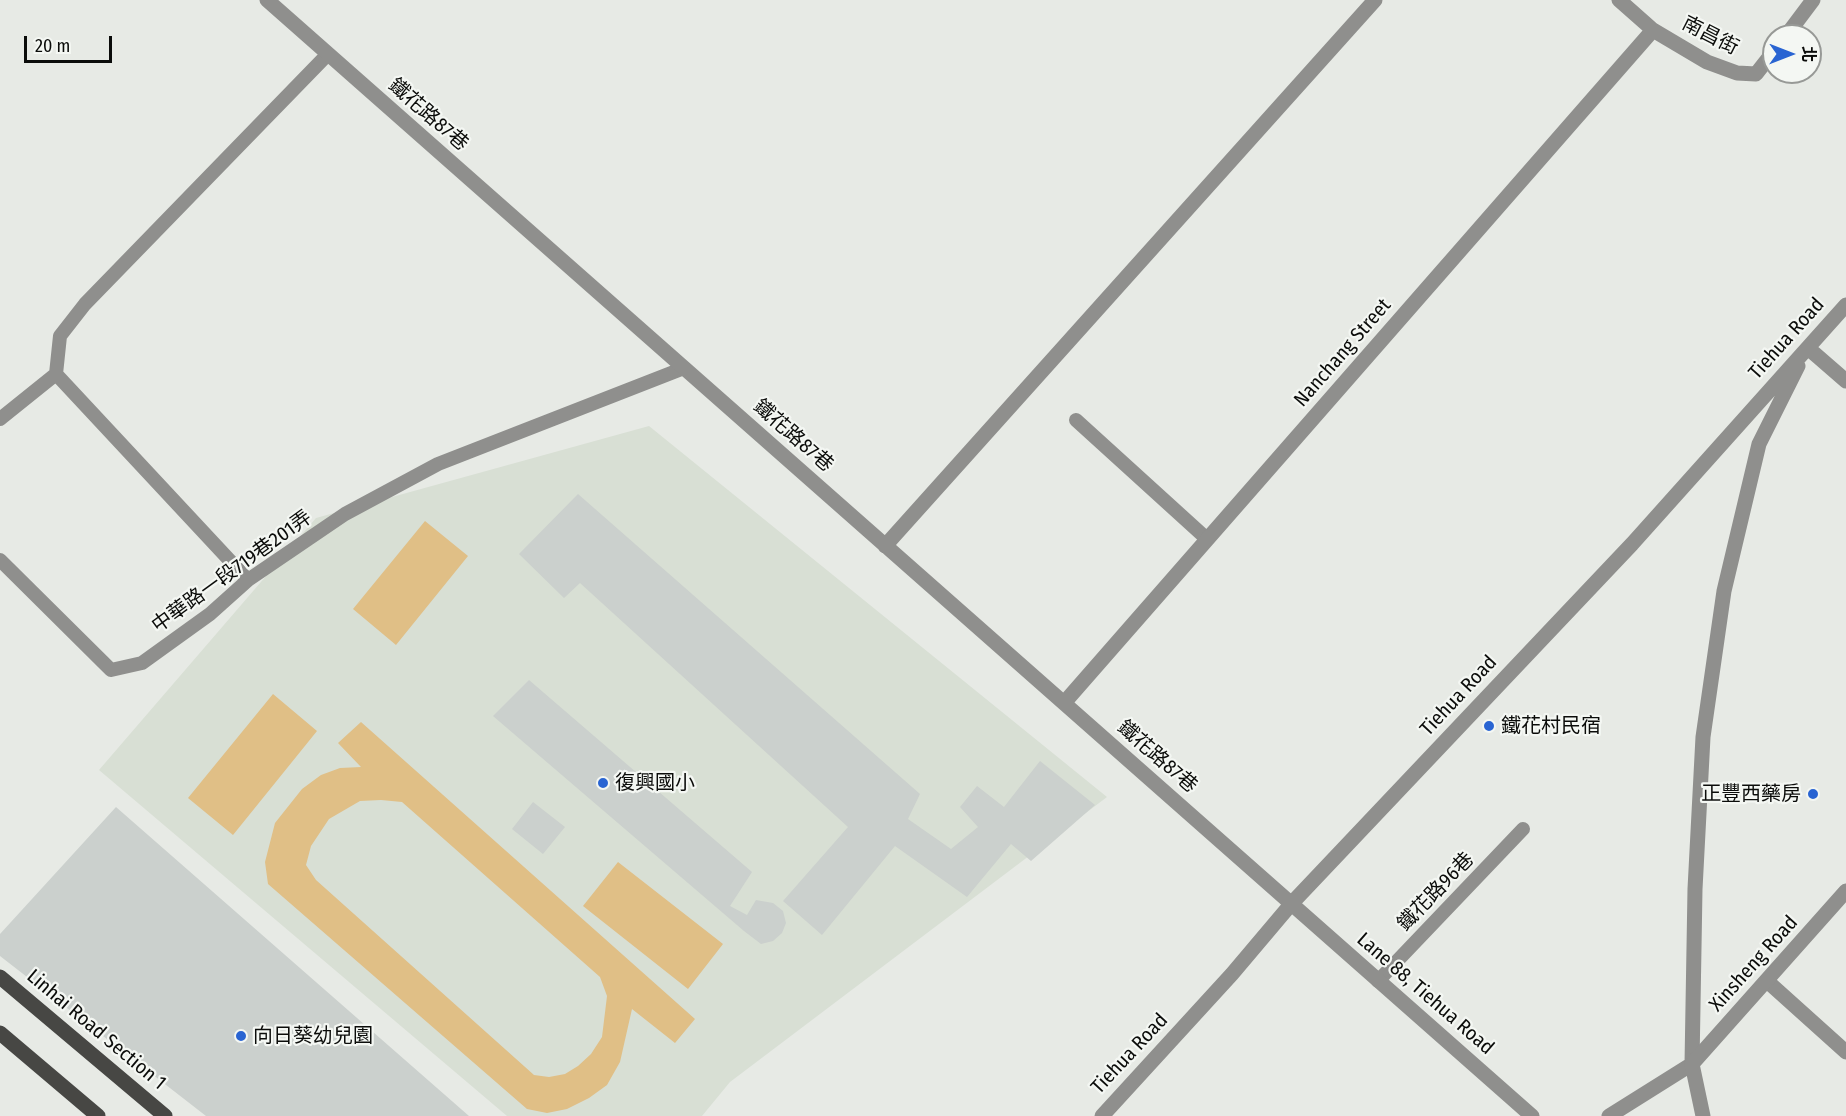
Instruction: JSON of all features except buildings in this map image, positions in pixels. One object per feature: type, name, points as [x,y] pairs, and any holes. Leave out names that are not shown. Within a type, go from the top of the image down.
[{"type":"main road","name":"Linhai Road Section 1","points":[[0,977],[165,1116]]},
{"type":"main road","points":[[0,1033],[98,1116]]},
{"type":"street","name":"鐵花路87巷","points":[[267,0],[1292,903]]},
{"type":"street","points":[[885,546],[1375,0]]},
{"type":"street","points":[[1619,0],[1653,30]]},
{"type":"street","points":[[1795,24],[1813,0]]},
{"type":"street","name":"南昌街","points":[[1653,30],[1707,62],[1737,73],[1756,74],[1762,66]]},
{"type":"street","name":"Nanchang Street","points":[[1064,703],[1653,30]]},
{"type":"street","name":"Tiehua Road","points":[[1102,1116],[1232,974],[1292,903],[1632,544],[1846,305]]},
{"type":"street","points":[[1703,1116],[1692,1064],[1695,889],[1703,737],[1724,591],[1759,444],[1808,348],[1846,381]]},
{"type":"street","name":"Xinsheng Road","points":[[1692,1064],[1846,891]]},
{"type":"street","name":"Lane 88, Tiehua Road","points":[[1292,903],[1532,1116]]},
{"type":"street","points":[[1767,981],[1846,1052]]},
{"type":"street","points":[[1609,1116],[1692,1064]]},
{"type":"lane","points":[[0,419],[56,374],[60,336],[85,304],[328,54]]},
{"type":"lane","name":"中華路一段719巷201弄","points":[[0,560],[111,670],[142,663],[210,614],[248,579],[345,514],[438,464],[684,368]]},
{"type":"lane","points":[[56,374],[248,579]]},
{"type":"lane","points":[[1076,420],[1207,539]]},
{"type":"lane","name":"鐵花路96巷","points":[[1378,981],[1523,829]]},
{"type":"shaded area","name":"復興國小","points":[[649,426],[1107,797],[730,1082],[702,1116],[507,1116],[99,770],[316,518]]},
{"type":"shaded area","points":[[425,521],[468,556],[396,645],[353,609]]},
{"type":"shaded area","points":[[273,694],[317,731],[233,835],[188,798]]},
{"type":"shaded area","points":[[361,722],[695,1019],[675,1043],[632,1009],[620,1062],[607,1085],[589,1098],[567,1109],[547,1113],[527,1109],[268,884],[265,862],[275,823],[302,789],[321,775],[340,768],[361,767],[338,743]],"holes":[[[360,801],[402,802],[600,977],[607,996],[602,1037],[591,1054],[578,1066],[565,1074],[549,1077],[534,1075],[316,880],[306,865],[311,846],[329,819]]]},
{"type":"shaded area","points":[[618,862],[723,944],[688,989],[583,906]]},
{"type":"place","name":"鐵花村民宿","points":[[1489,726]]},
{"type":"place","name":"復興國小","points":[[603,783]]},
{"type":"place","name":"正豐西藥房","points":[[1813,794]]},
{"type":"place","name":"向日葵幼兒園","points":[[241,1036]]}]
